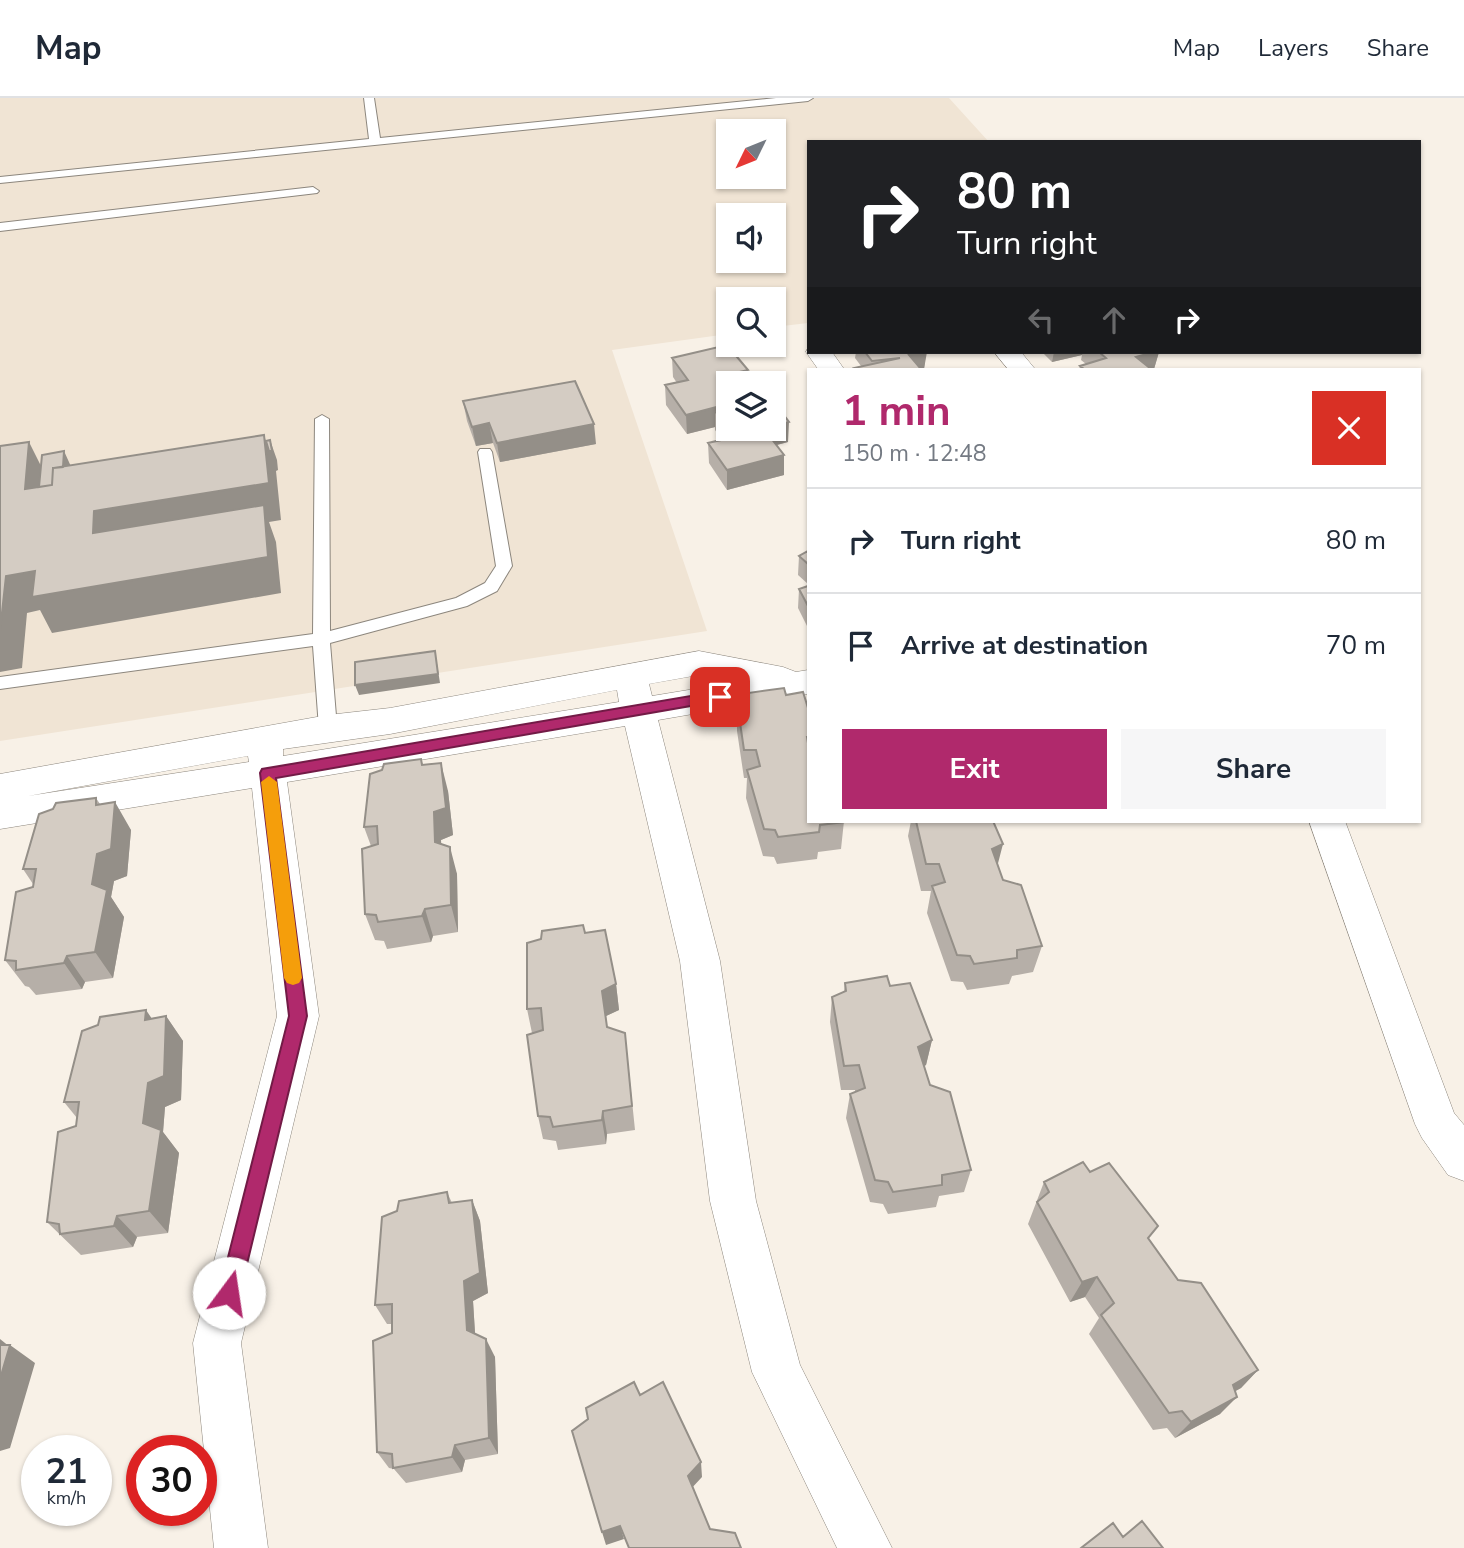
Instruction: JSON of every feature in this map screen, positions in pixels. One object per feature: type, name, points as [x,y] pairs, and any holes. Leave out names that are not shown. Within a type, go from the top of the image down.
[{"type":"street","points":[[1009,354],[1021,368]]},
{"type":"street","points":[[0,788],[266,757],[328,728],[634,693],[805,682]]},
{"type":"street","points":[[0,815],[266,757],[634,693]]},
{"type":"street","points":[[634,693],[700,961],[733,1201],[777,1372],[865,1548]]},
{"type":"street","points":[[241,1548],[217,1343],[298,1016],[266,757]]},
{"type":"street","points":[[1328,823],[1437,1124],[1464,1160]]},
{"type":"lane","points":[[369,98],[374,142]]},
{"type":"lane","points":[[0,180],[808,98]]},
{"type":"lane","points":[[0,227],[313,191]]},
{"type":"lane","points":[[322,419],[321,639],[328,728]]},
{"type":"lane","points":[[0,682],[321,639],[461,602],[491,587],[504,566],[485,452]]},
{"type":"shaded area","points":[[0,98],[949,98],[987,140],[807,140],[807,323],[786,326],[786,287],[716,287],[716,336],[612,350],[707,631],[0,741]]},
{"type":"building","points":[[716,348],[716,357],[737,357],[748,370],[716,371],[716,407],[686,415],[665,385],[688,380],[672,358]]},
{"type":"building","points":[[867,354],[915,354],[909,355],[920,368],[854,368],[900,358],[872,361]]},
{"type":"building","points":[[1101,354],[1147,354],[1136,357],[1150,368],[1080,366],[1106,358]]},
{"type":"building","points":[[575,381],[594,424],[497,443],[489,423],[472,427],[463,401]]},
{"type":"building","points":[[264,435],[269,483],[94,511],[93,533],[264,505],[268,557],[32,597],[35,571],[6,576],[0,631],[0,446],[29,442],[25,489],[52,485],[53,468]]},
{"type":"building","points":[[270,440],[272,451],[269,451],[266,441]]},
{"type":"building","points":[[773,441],[784,455],[727,470],[708,443]]},
{"type":"building","points":[[64,451],[63,467],[53,468],[52,485],[39,487],[42,455]]},
{"type":"building","points":[[807,552],[807,563],[799,556]]},
{"type":"building","points":[[807,586],[807,604],[799,589]]},
{"type":"building","points":[[435,651],[438,674],[355,685],[355,662]]},
{"type":"building","points":[[784,688],[786,695],[803,692],[807,705],[807,823],[836,823],[820,825],[819,832],[778,837],[775,830],[764,829],[747,770],[760,766],[756,750],[744,750],[737,702],[748,699],[748,693]]},
{"type":"building","points":[[421,759],[422,765],[441,763],[446,808],[434,812],[435,842],[450,847],[451,905],[425,909],[422,916],[378,922],[376,915],[365,914],[362,849],[378,844],[377,826],[364,827],[370,774],[382,770],[384,764]]},
{"type":"building","points":[[96,798],[96,805],[115,802],[111,849],[97,854],[92,884],[107,890],[95,952],[67,956],[64,963],[16,970],[16,961],[5,960],[16,892],[33,887],[36,869],[23,869],[39,814],[53,809],[56,803]]},
{"type":"building","points":[[916,823],[994,823],[1003,844],[992,849],[1003,880],[1021,885],[1042,946],[1017,950],[1017,958],[974,964],[970,956],[957,955],[932,886],[945,882],[939,864],[926,864]]},
{"type":"building","points":[[583,925],[585,933],[605,930],[616,984],[602,991],[607,1027],[625,1033],[632,1106],[603,1111],[602,1120],[553,1127],[550,1117],[538,1116],[527,1035],[543,1030],[541,1008],[527,1009],[527,943],[541,939],[542,931]]},
{"type":"building","points":[[887,976],[890,986],[910,983],[932,1040],[918,1047],[930,1085],[950,1092],[971,1170],[942,1175],[942,1185],[893,1192],[888,1182],[875,1180],[850,1094],[865,1088],[859,1065],[844,1066],[832,997],[846,991],[845,983]]},
{"type":"building","points":[[146,1010],[145,1020],[166,1016],[164,1076],[148,1083],[143,1123],[161,1130],[149,1211],[117,1216],[114,1226],[60,1234],[59,1224],[47,1222],[58,1132],[76,1126],[79,1102],[64,1102],[82,1031],[98,1025],[100,1017]]},
{"type":"building","points":[[1083,1162],[1090,1172],[1109,1163],[1158,1226],[1148,1238],[1178,1280],[1201,1283],[1258,1370],[1233,1385],[1237,1397],[1191,1422],[1182,1411],[1169,1413],[1101,1315],[1114,1303],[1097,1277],[1082,1282],[1037,1202],[1049,1192],[1044,1182]]},
{"type":"building","points":[[447,1192],[449,1203],[472,1200],[480,1273],[464,1281],[467,1330],[486,1339],[489,1438],[455,1445],[452,1457],[393,1468],[392,1454],[377,1452],[373,1341],[392,1333],[392,1304],[375,1305],[382,1217],[397,1211],[399,1201]]},
{"type":"building","points":[[0,1345],[10,1345],[0,1379]]},
{"type":"building","points":[[634,1382],[640,1395],[663,1382],[701,1462],[688,1476],[710,1529],[735,1533],[741,1548],[629,1548],[620,1526],[602,1532],[572,1431],[588,1419],[586,1408]]},
{"type":"building","points":[[1142,1521],[1163,1548],[1081,1548],[1113,1523],[1123,1537]]},
{"type":"slow traffic","points":[[269,782],[293,978]]},
{"type":"route","points":[[229,1293],[298,1016],[268,773],[720,697]]}]
